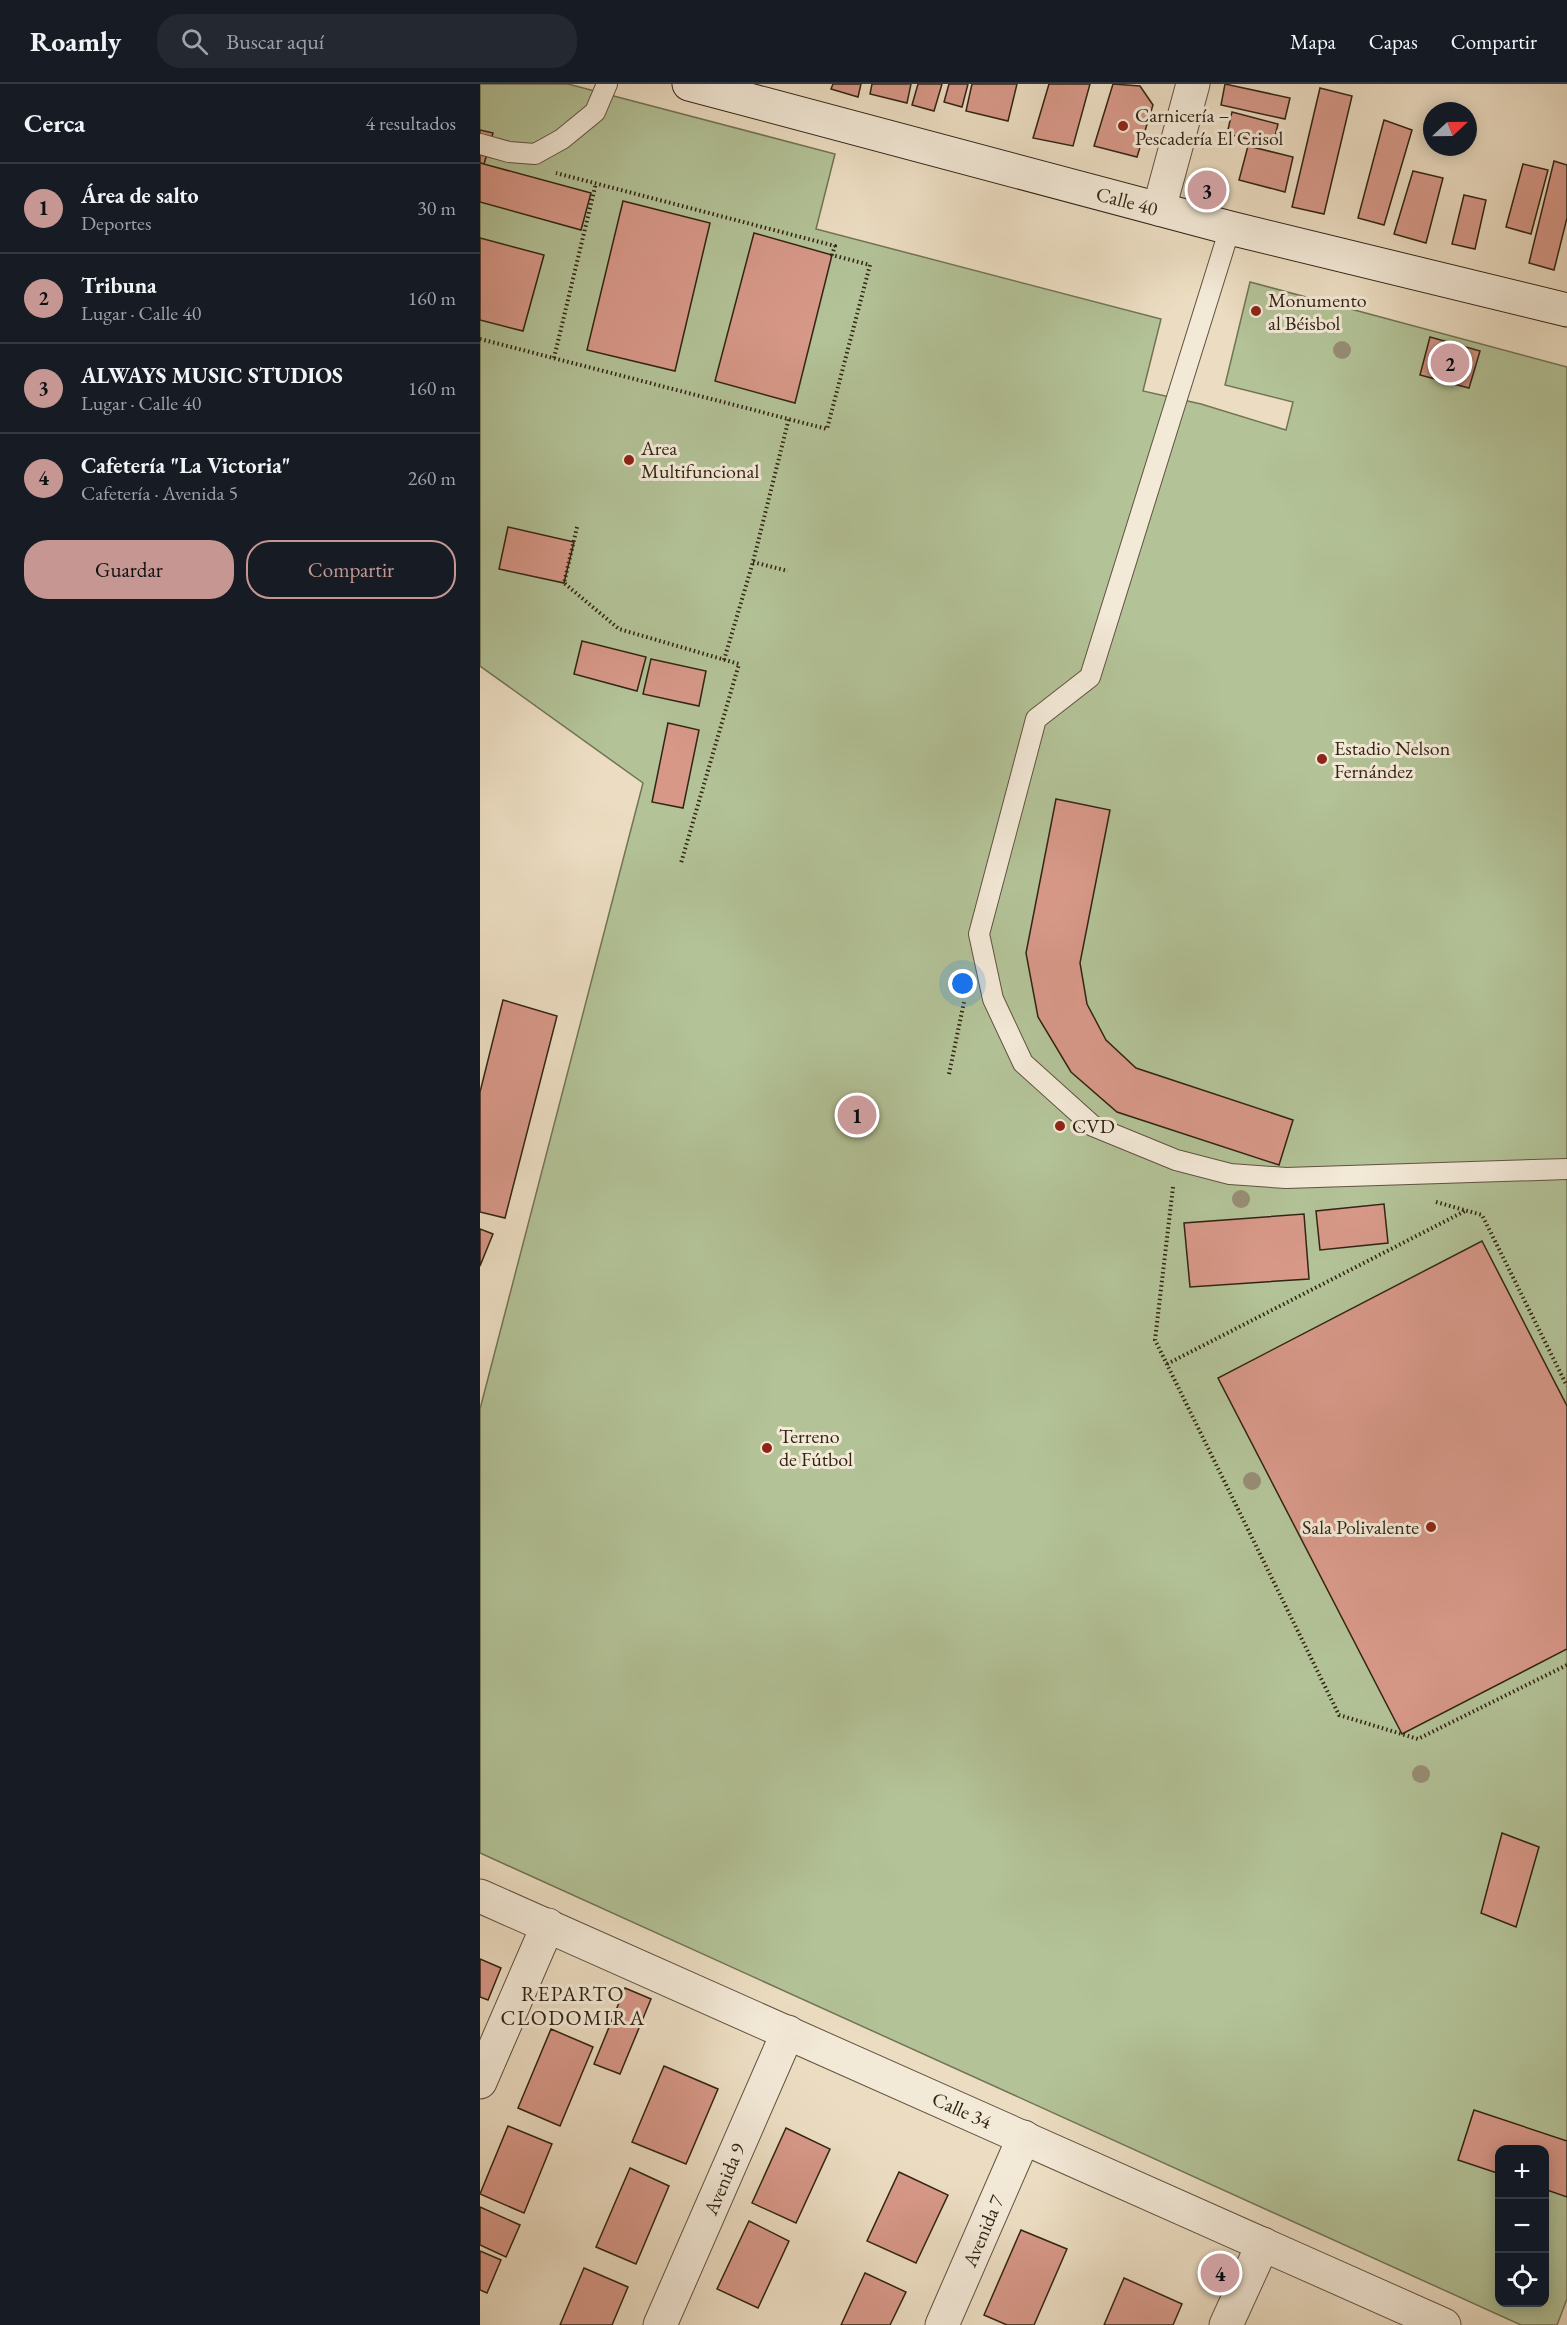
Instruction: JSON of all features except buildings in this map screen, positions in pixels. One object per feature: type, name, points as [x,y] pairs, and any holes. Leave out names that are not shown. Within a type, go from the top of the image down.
[{"type":"street","name":"Calle 40","points":[[688,84],[1230,228],[1567,309]]},
{"type":"street","points":[[1159,209],[1192,84]]},
{"type":"street","name":"Calle 34","points":[[480,1896],[1444,2325]]},
{"type":"street","points":[[480,2082],[548,1925]]},
{"type":"street","name":"Avenida 9","points":[[660,2325],[788,2032]]},
{"type":"street","name":"Avenida 7","points":[[942,2325],[1024,2137]]},
{"type":"street","points":[[1226,2325],[1263,2244]]},
{"type":"lane","points":[[480,144],[509,152],[535,154],[562,139],[595,112],[607,84]]},
{"type":"lane","points":[[1230,228],[1090,677],[1036,719],[979,934],[993,999],[1023,1063],[1093,1126],[1176,1161],[1230,1174],[1286,1178],[1567,1169]]},
{"type":"path","points":[[480,339],[827,429],[870,265],[832,255],[835,246],[550,171]]},
{"type":"path","points":[[554,358],[596,183]]},
{"type":"path","points":[[724,660],[753,562],[789,418]]},
{"type":"path","points":[[577,527],[564,583],[619,629],[740,664],[681,863]]},
{"type":"path","points":[[753,562],[788,571]]},
{"type":"path","points":[[1176,1161],[1155,1340],[1339,1715],[1418,1739],[1567,1665]]},
{"type":"path","points":[[1433,1201],[1482,1215],[1567,1386]]},
{"type":"path","points":[[1167,1364],[1467,1210]]},
{"type":"green space","name":"CVD","points":[[480,84],[568,84],[835,154],[816,229],[1161,319],[1143,391],[1201,404],[1286,430],[1293,402],[1225,385],[1250,282],[1567,367],[1567,2299],[1557,2325],[1521,2325],[480,1853],[480,1409],[643,783],[480,666]]},
{"type":"place","name":"Carnicería – Pescadería El Crisol","points":[[1123,126]]},
{"type":"place","name":"ALWAYS MUSIC STUDIOS","points":[[1207,190]]},
{"type":"place","name":"Monumento al Béisbol","points":[[1256,311]]},
{"type":"place","name":"Tribuna","points":[[1450,363]]},
{"type":"place","name":"Area Multifuncional","points":[[629,460]]},
{"type":"place","name":"Estadio Nelson Fernández","points":[[1322,759]]},
{"type":"place","name":"Área de salto","points":[[857,1115]]},
{"type":"place","name":"CVD","points":[[1060,1126]]},
{"type":"place","name":"Terreno de Fútbol","points":[[767,1448]]},
{"type":"place","name":"Sala Polivalente","points":[[1431,1527]]},
{"type":"place","name":"Cafetería \"La Victoria\"","points":[[1220,2273]]},
{"type":"district","name":"REPARTO CLODOMIRA","points":[[573,2005]]}]
